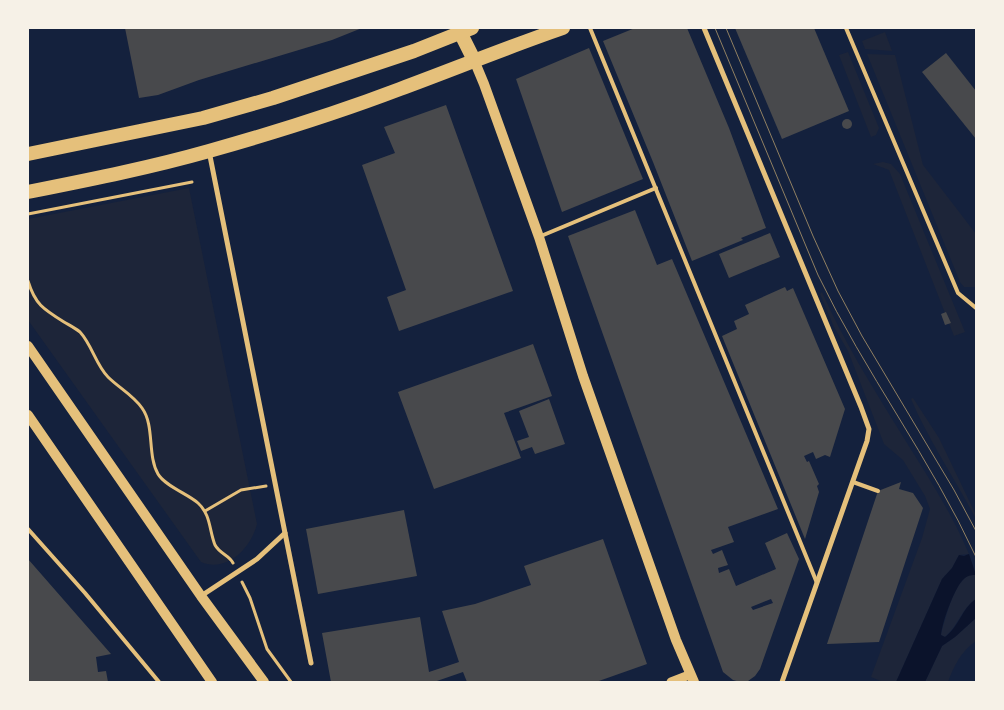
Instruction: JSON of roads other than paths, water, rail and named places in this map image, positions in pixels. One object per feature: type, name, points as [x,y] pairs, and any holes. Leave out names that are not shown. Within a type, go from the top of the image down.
[{"type":"highway","points":[[28,192],[143,169],[209,151],[331,113],[563,28]]},
{"type":"highway","points":[[28,154],[203,118],[282,95],[414,51],[466,30],[474,60]]},
{"type":"main road","points":[[474,60],[539,237],[584,376],[692,679]]},
{"type":"main road","points":[[28,346],[201,596],[264,682]]},
{"type":"main road","points":[[28,415],[212,682]]},
{"type":"street","points":[[704,28],[861,407],[868,429],[867,441],[782,682]]},
{"type":"street","points":[[209,151],[311,663]]},
{"type":"street","points":[[201,596],[257,558],[285,533]]},
{"type":"street","points":[[672,682],[692,679]]},
{"type":"lane","points":[[590,28],[817,585]]},
{"type":"lane","points":[[846,28],[958,294],[976,308]]},
{"type":"lane","points":[[539,237],[656,188]]},
{"type":"lane","points":[[853,482],[878,491]]},
{"type":"lane","points":[[28,530],[85,593],[159,682]]},
{"type":"tram line","points":[[715,28],[818,275],[856,347],[939,485],[976,557]]},
{"type":"tram line","points":[[726,28],[838,291],[862,336],[954,490],[976,531]]}]
